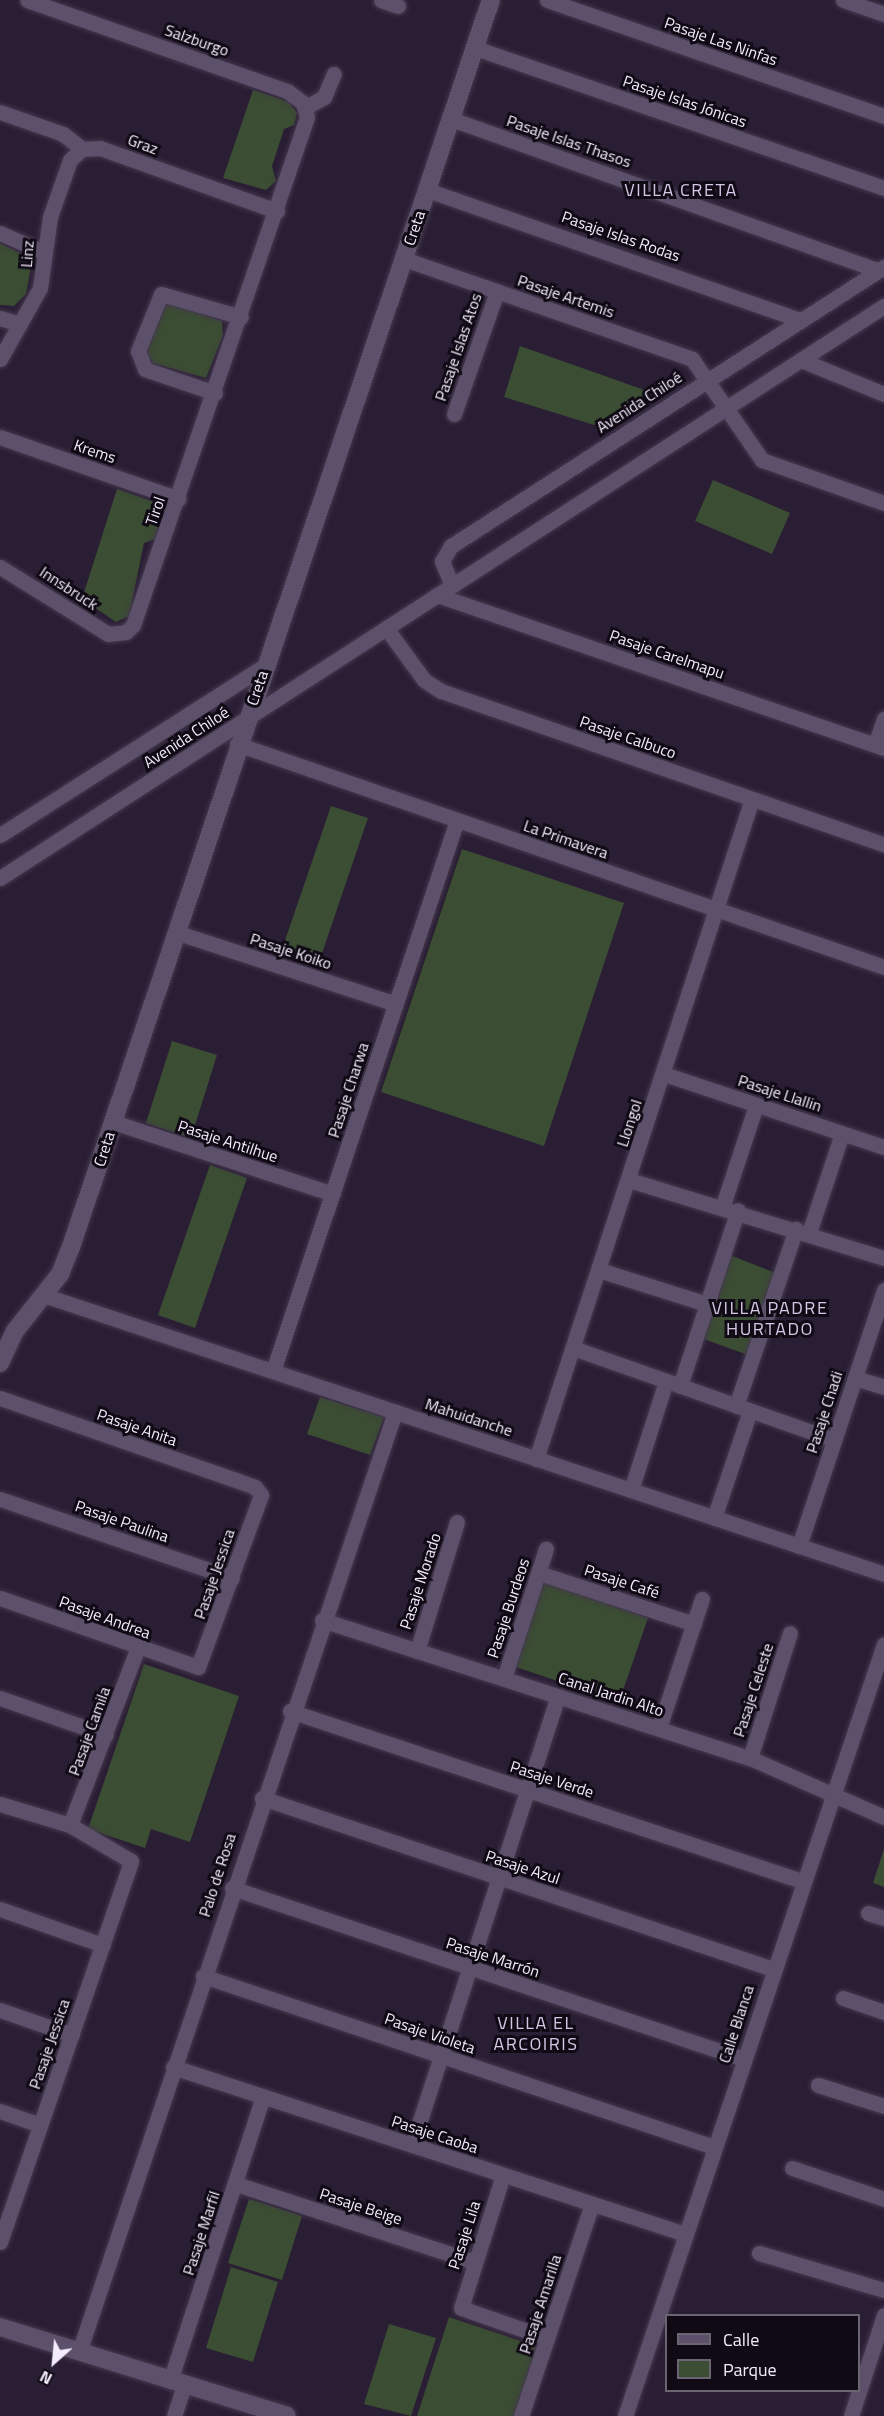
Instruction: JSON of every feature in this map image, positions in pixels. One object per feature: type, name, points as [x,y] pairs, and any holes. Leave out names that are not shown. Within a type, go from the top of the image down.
[{"type":"street","name":"Salzburgo","points":[[27,0],[284,89],[306,107]]},
{"type":"street","points":[[381,0],[398,6]]},
{"type":"street","name":"Creta","points":[[0,1363],[15,1331],[66,1261],[237,744],[491,0]]},
{"type":"street","name":"Pasaje Las Ninfas","points":[[547,0],[884,116]]},
{"type":"street","points":[[843,0],[884,14]]},
{"type":"street","name":"Pasaje Islas Jónicas","points":[[475,48],[884,188]]},
{"type":"street","points":[[306,107],[324,97],[334,74]]},
{"type":"street","name":"Tirol","points":[[120,634],[137,620],[305,128],[306,107]]},
{"type":"street","name":"Graz","points":[[0,112],[63,134],[82,149],[100,148],[277,212]]},
{"type":"street","name":"Pasaje Islas Thasos","points":[[451,119],[881,268]]},
{"type":"street","name":"Linz","points":[[0,359],[40,288],[50,218],[70,160],[82,149]]},
{"type":"street","name":"Pasaje Islas Rodas","points":[[427,190],[801,320]]},
{"type":"street","points":[[0,233],[45,253]]},
{"type":"street","name":"Pasaje Artemis","points":[[404,259],[686,356],[709,379],[762,460],[884,503]]},
{"type":"street","name":"Avenida Chiloé","points":[[452,585],[442,561],[451,546],[881,268]]},
{"type":"street","name":"Pasaje Islas Atos","points":[[454,414],[497,291]]},
{"type":"street","points":[[215,393],[145,369],[138,351],[161,294],[241,316]]},
{"type":"street","name":"Avenida Chiloé","points":[[0,878],[884,306]]},
{"type":"street","points":[[0,318],[20,324]]},
{"type":"street","points":[[801,360],[884,394]]},
{"type":"street","name":"Krems","points":[[0,437],[179,499]]},
{"type":"street","name":"Innsbruck","points":[[0,567],[102,631],[120,634]]},
{"type":"street","name":"Pasaje Carelmapu","points":[[437,595],[880,747]]},
{"type":"street","name":"Pasaje Calbuco","points":[[386,628],[420,675],[441,691],[884,844]]},
{"type":"street","name":"Avenida Chiloé","points":[[0,835],[264,666]]},
{"type":"street","points":[[880,747],[884,719]]},
{"type":"street","name":"La Primavera","points":[[237,744],[884,967]]},
{"type":"street","name":"Llongol","points":[[536,1459],[719,910],[720,888],[752,799]]},
{"type":"street","name":"Pasaje Charwa","points":[[273,1371],[457,820]]},
{"type":"street","name":"Pasaje Koiko","points":[[175,932],[396,1004]]},
{"type":"street","name":"Pasaje Llallin","points":[[664,1074],[884,1147]]},
{"type":"street","points":[[723,1205],[756,1105]]},
{"type":"street","name":"Pasaje Antilhue","points":[[113,1122],[333,1194]]},
{"type":"street","points":[[714,1518],[743,1408],[802,1231],[842,1133]]},
{"type":"street","points":[[629,1180],[723,1205],[884,1258]]},
{"type":"street","points":[[631,1490],[707,1304],[738,1210]]},
{"type":"street","points":[[599,1270],[707,1304]]},
{"type":"street","name":"Pasaje Chadi","points":[[799,1546],[884,1290]]},
{"type":"street","name":"Mahuidanche","points":[[43,1295],[884,1574]]},
{"type":"street","points":[[573,1348],[834,1440]]},
{"type":"street","points":[[855,1378],[884,1387]]},
{"type":"street","name":"Pasaje Anita","points":[[0,1398],[260,1491]]},
{"type":"street","name":"Palo de Rosa","points":[[79,2352],[290,1712],[395,1412]]},
{"type":"street","name":"Pasaje Jessica","points":[[198,1667],[232,1578],[260,1491]]},
{"type":"street","name":"Pasaje Paulina","points":[[0,1499],[232,1578]]},
{"type":"street","name":"Pasaje Morado","points":[[417,1651],[457,1522]]},
{"type":"street","name":"Pasaje Burdeos","points":[[504,1678],[546,1549]]},
{"type":"street","name":"Pasaje Café","points":[[538,1573],[694,1624]]},
{"type":"street","name":"Pasaje Andrea","points":[[0,1598],[198,1667]]},
{"type":"street","points":[[659,1728],[702,1599]]},
{"type":"street","name":"Canal Jardin Alto","points":[[322,1620],[750,1758],[884,1816]]},
{"type":"street","name":"Pasaje Celeste","points":[[750,1758],[790,1634]]},
{"type":"street","name":"Calle Blanca","points":[[625,2416],[831,1794],[884,1644]]},
{"type":"street","name":"Pasaje Camila","points":[[70,1825],[106,1736],[138,1647]]},
{"type":"street","points":[[412,2145],[558,1696]]},
{"type":"street","points":[[0,1698],[106,1736]]},
{"type":"street","name":"Pasaje Verde","points":[[290,1712],[802,1881]]},
{"type":"street","name":"Pasaje Azul","points":[[262,1798],[773,1969]]},
{"type":"street","points":[[0,1804],[70,1825]]},
{"type":"street","name":"Pasaje Jessica","points":[[0,2242],[5,2213],[72,2035],[130,1858],[80,1836],[70,1825]]},
{"type":"street","name":"Pasaje Marrón","points":[[232,1888],[744,2059]]},
{"type":"street","points":[[0,1909],[103,1945]]},
{"type":"street","points":[[868,1913],[884,1918]]},
{"type":"street","name":"Pasaje Violeta","points":[[203,1976],[714,2147]]},
{"type":"street","points":[[843,1998],[884,2012]]},
{"type":"street","points":[[0,2010],[72,2035]]},
{"type":"street","name":"Pasaje Caoba","points":[[173,2067],[685,2234]]},
{"type":"street","points":[[818,2085],[884,2106]]},
{"type":"street","name":"Pasaje Marfil","points":[[174,2416],[177,2384],[263,2097]]},
{"type":"street","points":[[0,2111],[40,2125]]},
{"type":"street","points":[[792,2168],[884,2199]]},
{"type":"street","name":"Pasaje Lila","points":[[503,2175],[461,2308],[547,2338]]},
{"type":"street","name":"Pasaje Beige","points":[[236,2184],[474,2262]]},
{"type":"street","name":"Pasaje Amarilla","points":[[521,2416],[592,2204]]},
{"type":"street","points":[[759,2253],[884,2290]]},
{"type":"street","points":[[861,2378],[884,2315]]},
{"type":"street","points":[[0,2327],[177,2384],[287,2416]]},
{"type":"street","points":[[850,2416],[857,2392]]},
{"type":"green space","points":[[253,90],[289,102],[297,113],[294,125],[284,129],[272,166],[276,181],[266,190],[223,178]]},
{"type":"green space","points":[[0,243],[24,255],[31,267],[26,294],[14,306],[0,305]]},
{"type":"green space","points":[[166,302],[222,321],[223,335],[206,378],[149,362],[144,352]]},
{"type":"green space","points":[[520,346],[650,392],[594,425],[504,397]]},
{"type":"green space","points":[[713,480],[790,513],[772,554],[695,521]]},
{"type":"green space","points":[[117,489],[157,503],[163,512],[155,539],[144,543],[129,616],[116,622],[82,599]]},
{"type":"green space","points":[[331,806],[368,818],[317,968],[280,955]]},
{"type":"green space","points":[[462,849],[624,903],[544,1146],[381,1092]]},
{"type":"green space","points":[[172,1041],[217,1055],[191,1138],[146,1123]]},
{"type":"green space","points":[[210,1165],[247,1178],[195,1328],[158,1315]]},
{"type":"green space","points":[[730,1255],[778,1274],[748,1355],[698,1337]]},
{"type":"green space","points":[[320,1397],[384,1417],[370,1455],[307,1434]]},
{"type":"green space","points":[[543,1580],[648,1618],[619,1702],[516,1667]]},
{"type":"green space","points":[[144,1664],[239,1696],[190,1842],[151,1829],[145,1848],[88,1829]]},
{"type":"green space","points":[[884,1849],[884,1887],[873,1883]]},
{"type":"green space","points":[[249,2199],[302,2216],[282,2280],[228,2263]]},
{"type":"green space","points":[[231,2267],[278,2282],[253,2362],[206,2348]]},
{"type":"green space","points":[[449,2317],[542,2348],[519,2416],[417,2416]]},
{"type":"green space","points":[[389,2324],[436,2338],[411,2416],[364,2404]]},
{"type":"district","name":"VILLA CRETA","points":[[681,190]]},
{"type":"district","name":"VILLA PADRE HURTADO","points":[[770,1319]]},
{"type":"district","name":"VILLA EL ARCOIRIS","points":[[536,2034]]}]
